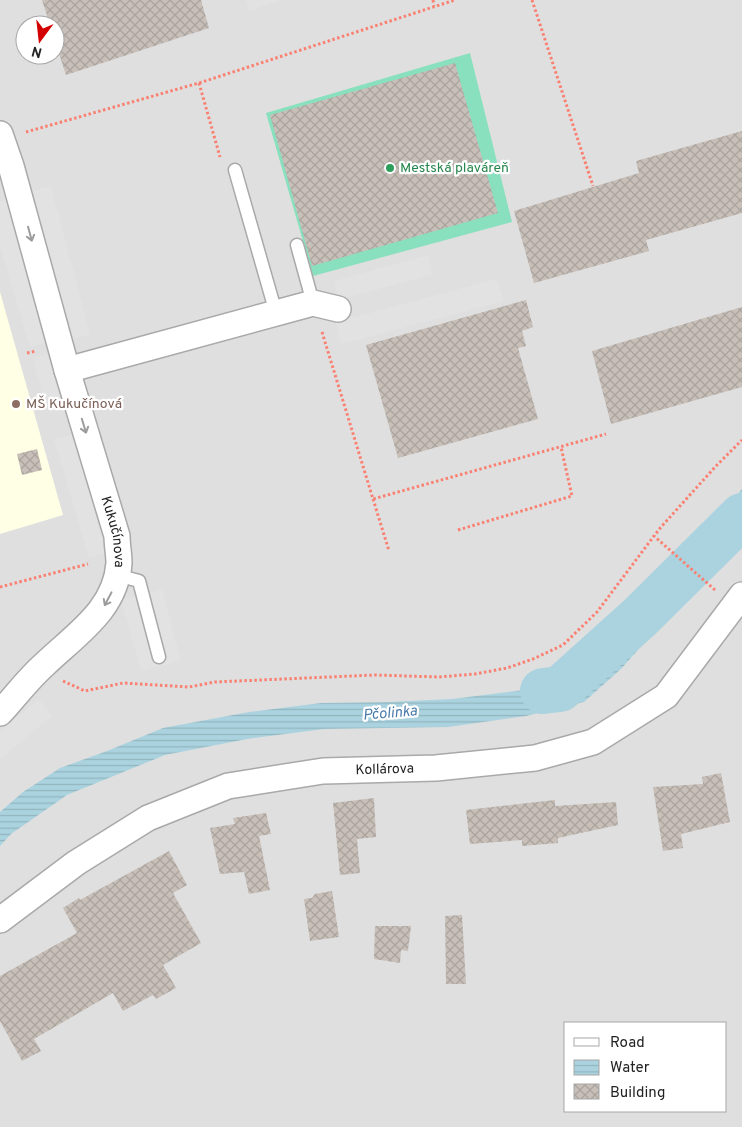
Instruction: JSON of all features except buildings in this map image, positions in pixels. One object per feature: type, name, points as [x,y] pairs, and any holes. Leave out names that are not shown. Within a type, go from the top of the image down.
[{"type":"street","name":"Kukučínova","points":[[0,713],[42,666],[92,622],[100,612],[110,596],[119,562],[116,536],[67,370],[13,173],[1,142]]},
{"type":"street","points":[[67,370],[313,303],[338,309]]},
{"type":"street","name":"Kollárova","points":[[0,920],[76,863],[148,818],[228,786],[323,771],[436,768],[535,758],[593,742],[666,696],[742,595]]},
{"type":"lane","points":[[235,170],[276,312]]},
{"type":"lane","points":[[297,245],[313,303]]},
{"type":"lane","points":[[117,575],[139,581],[159,657]]},
{"type":"path","points":[[432,0],[434,6]]},
{"type":"path","points":[[1,142],[199,83],[455,0]]},
{"type":"path","points":[[532,0],[593,186]]},
{"type":"path","points":[[313,303],[389,551]]},
{"type":"path","points":[[373,499],[606,434]]},
{"type":"path","points":[[42,666],[53,675],[85,691],[123,683],[189,687],[215,682],[328,677],[376,675],[448,676],[474,674],[507,668],[533,659],[563,645],[597,612],[654,536],[716,466],[742,440]]},
{"type":"path","points":[[458,530],[572,496],[561,447]]},
{"type":"path","points":[[654,536],[716,591]]},
{"type":"path","points":[[0,587],[88,564]]},
{"type":"shaded area","points":[[0,0],[742,0],[742,1127],[0,1127]]},
{"type":"shaded area","points":[[246,0],[282,0],[249,11]]},
{"type":"shaded area","points":[[51,187],[90,334],[72,339],[30,191]]},
{"type":"shaded area","points":[[8,199],[48,342],[30,347],[0,246],[0,201]]},
{"type":"shaded area","points":[[428,255],[433,274],[339,300],[334,281]]},
{"type":"shaded area","points":[[496,279],[504,301],[341,344],[336,322]]},
{"type":"shaded area","name":"MŠ Kukučínová","points":[[0,292],[63,515],[0,534]]},
{"type":"shaded area","points":[[52,353],[66,404],[46,410],[33,358]]},
{"type":"shaded area","points":[[74,434],[107,553],[89,558],[54,439]]},
{"type":"shaded area","points":[[162,589],[181,660],[141,671],[121,600]]},
{"type":"shaded area","points":[[39,699],[52,716],[0,759],[0,732]]},
{"type":"green space","name":"Mestská plaváreň","points":[[470,53],[512,222],[313,276],[266,113]]},
{"type":"water","points":[[742,489],[742,523],[672,612],[621,669],[584,702],[526,716],[448,727],[324,729],[247,739],[165,755],[67,795],[11,834],[0,846],[0,812],[23,792],[60,768],[163,728],[249,712],[321,703],[452,699],[524,690],[560,682],[618,642],[705,532]]},
{"type":"waterway","name":"Pčolinka","points":[[543,691],[560,689],[640,617],[742,516]]},
{"type":"place","name":"Mestská plaváreň","points":[[390,168]]},
{"type":"place","name":"MŠ Kukučínová","points":[[16,404]]}]
